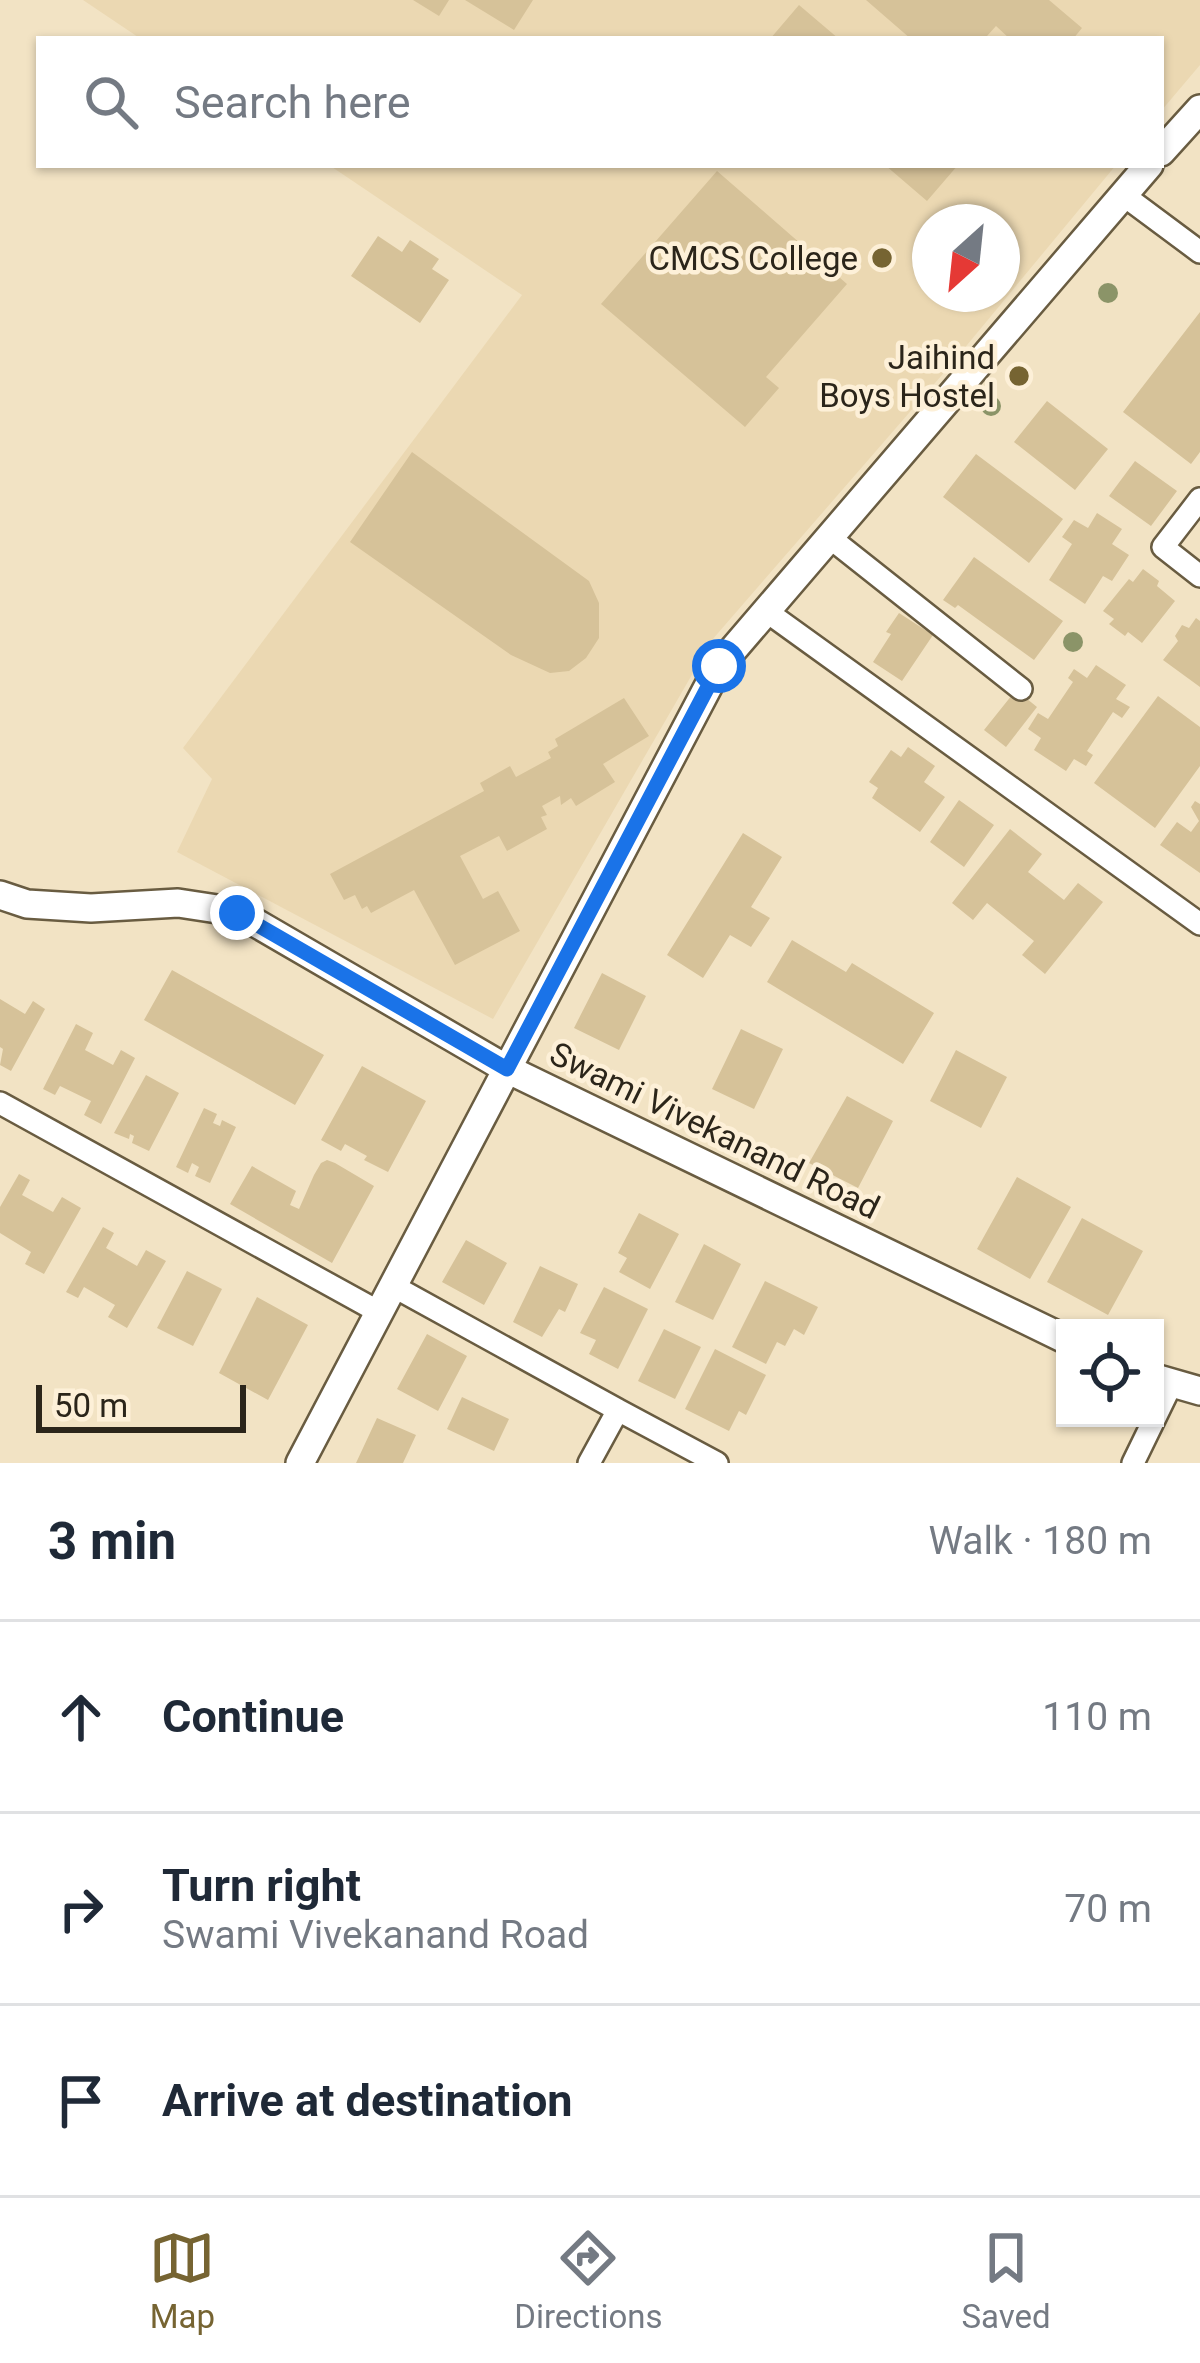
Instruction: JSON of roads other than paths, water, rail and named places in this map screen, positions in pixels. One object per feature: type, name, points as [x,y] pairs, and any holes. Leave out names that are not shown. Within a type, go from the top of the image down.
[{"type":"street","points":[[1164,149],[1200,110]]},
{"type":"street","points":[[300,1463],[719,666],[1145,168]]},
{"type":"street","points":[[1122,194],[1200,252]]},
{"type":"street","points":[[1200,499],[1163,548],[1200,576]]},
{"type":"street","points":[[829,537],[1022,689]]},
{"type":"street","points":[[766,611],[1200,924]]},
{"type":"street","name":"Swami Vivekanand Road","points":[[0,895],[27,904],[91,908],[178,903],[237,913],[507,1069],[1056,1335]]},
{"type":"street","points":[[0,1103],[379,1312]]},
{"type":"street","points":[[393,1286],[717,1463]]},
{"type":"street","points":[[1164,1381],[1200,1391]]},
{"type":"street","points":[[589,1463],[618,1410]]},
{"type":"street","points":[[1133,1463],[1147,1427]]},
{"type":"place","name":"CMCS College","points":[[882,258]]},
{"type":"place","name":"Jaihind Boys Hostel","points":[[1019,376]]}]
